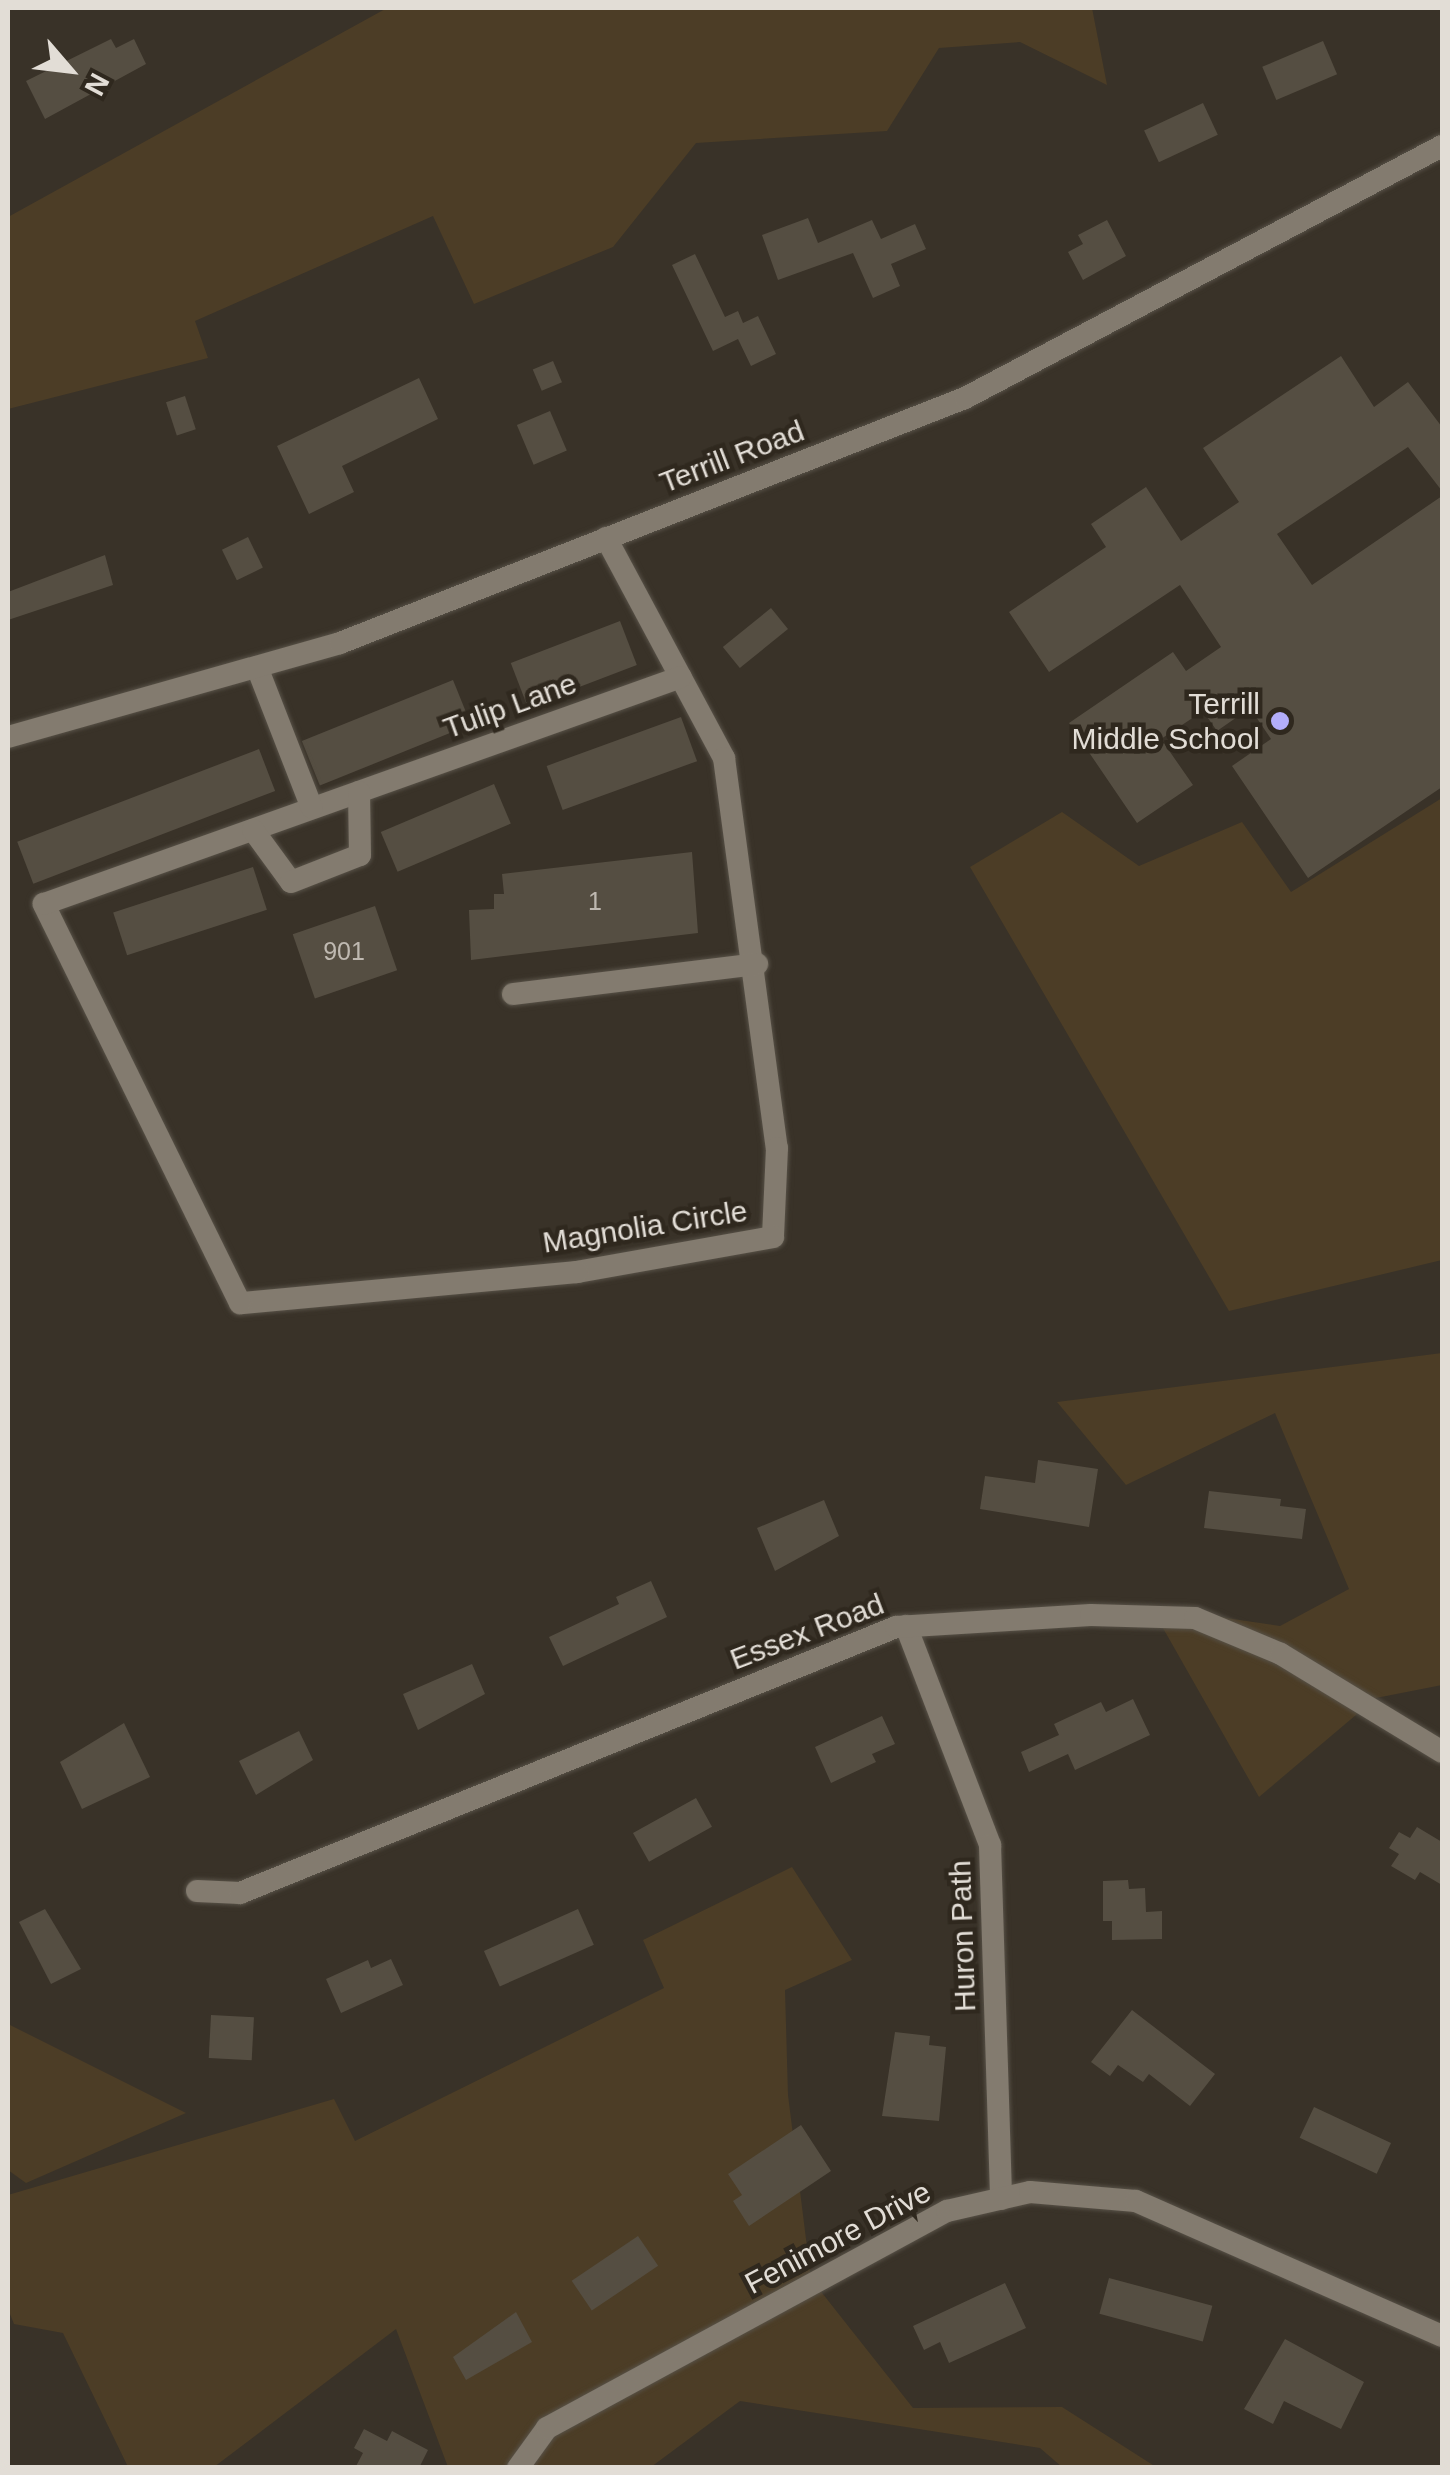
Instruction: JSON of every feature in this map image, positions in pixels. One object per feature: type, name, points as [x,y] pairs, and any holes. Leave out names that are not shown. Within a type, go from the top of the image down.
[{"type":"street","name":"Terrill Road","points":[[8,737],[340,643],[965,398],[1442,146]]},
{"type":"street","name":"Magnolia Circle","points":[[44,904],[240,1302],[577,1272],[773,1237],[777,1148],[757,964],[724,758],[606,538]]},
{"type":"street","points":[[257,667],[312,808]]},
{"type":"street","name":"Tulip Lane","points":[[44,904],[680,678]]},
{"type":"street","points":[[252,830],[291,882],[360,855],[359,792]]},
{"type":"street","points":[[512,994],[757,964]]},
{"type":"street","name":"Essex Road","points":[[196,1891],[240,1893],[906,1626],[1091,1615],[1195,1618],[1281,1654],[1442,1752]]},
{"type":"street","name":"Huron Path","points":[[906,1626],[990,1845],[1002,2199]]},
{"type":"street","name":"Fenimore Drive","points":[[518,2468],[547,2428],[947,2211],[1030,2192],[1136,2202],[1442,2336]]},
{"type":"shaded area","points":[[387,8],[1092,8],[1107,85],[1020,42],[939,48],[887,131],[696,143],[613,247],[474,304],[433,216],[195,321],[208,358],[8,409],[8,217]]},
{"type":"shaded area","points":[[1442,798],[1442,1260],[1229,1311],[970,867],[1062,812],[1139,866],[1242,822],[1291,892]]},
{"type":"shaded area","points":[[1442,1353],[1442,1685],[1376,1698],[1259,1797],[1151,1607],[1280,1626],[1349,1589],[1275,1413],[1126,1485],[1057,1402]]},
{"type":"shaded area","points":[[792,1867],[852,1960],[785,1990],[788,2095],[811,2279],[913,2408],[1062,2407],[1156,2467],[1062,2467],[1040,2448],[740,2401],[651,2467],[448,2467],[396,2329],[214,2467],[128,2467],[63,2333],[14,2324],[8,2309],[8,2195],[334,2099],[355,2141],[664,1988],[643,1940]]},
{"type":"shaded area","points":[[8,2024],[186,2113],[26,2183],[8,2170]]},
{"type":"building","points":[[111,39],[116,48],[134,39],[146,64],[45,119],[26,81]]},
{"type":"building","points":[[1323,41],[1337,74],[1276,100],[1262,67]]},
{"type":"building","points":[[1203,103],[1218,135],[1159,162],[1144,130]]},
{"type":"building","points":[[808,218],[818,243],[872,220],[881,239],[915,224],[926,249],[891,264],[900,286],[873,298],[853,253],[778,280],[762,235]]},
{"type":"building","points":[[1107,220],[1126,256],[1083,280],[1068,252],[1083,244],[1078,235]]},
{"type":"building","points":[[695,254],[725,317],[738,311],[743,323],[758,316],[776,354],[751,366],[738,339],[713,351],[672,265]]},
{"type":"building","points":[[1341,356],[1374,407],[1408,382],[1442,427],[1442,491],[1408,447],[1277,534],[1312,585],[1442,496],[1442,787],[1308,878],[1232,766],[1271,739],[1250,708],[1217,731],[1203,711],[1161,739],[1193,785],[1137,823],[1069,723],[1173,652],[1186,671],[1221,647],[1180,585],[1049,672],[1009,612],[1106,547],[1091,524],[1146,487],[1181,541],[1239,502],[1203,448]]},
{"type":"building","points":[[553,361],[562,382],[542,391],[533,370]]},
{"type":"building","points":[[419,378],[438,419],[342,466],[354,492],[309,514],[277,446]]},
{"type":"building","points":[[185,396],[196,429],[177,435],[166,402]]},
{"type":"building","points":[[550,411],[567,451],[534,465],[517,425]]},
{"type":"building","points":[[248,537],[263,568],[237,580],[222,550]]},
{"type":"building","points":[[105,555],[113,585],[8,620],[8,592]]},
{"type":"building","points":[[771,608],[788,629],[740,668],[723,647]]},
{"type":"building","points":[[620,621],[637,665],[528,707],[511,663]]},
{"type":"building","points":[[453,680],[471,725],[320,786],[302,741]]},
{"type":"building","points":[[681,717],[697,761],[563,810],[547,766]]},
{"type":"building","points":[[259,749],[275,791],[33,884],[17,842]]},
{"type":"building","points":[[494,784],[511,824],[398,872],[381,832]]},
{"type":"building","points":[[692,852],[698,933],[471,960],[469,910],[494,909],[494,894],[504,894],[502,874]]},
{"type":"building","points":[[253,867],[267,910],[127,955],[113,912]]},
{"type":"building","points":[[375,906],[397,970],[315,999],[293,934]]},
{"type":"building","points":[[1038,1460],[1098,1469],[1089,1527],[980,1509],[985,1476],[1035,1483]]},
{"type":"building","points":[[1209,1491],[1281,1499],[1280,1506],[1306,1509],[1302,1539],[1204,1528]]},
{"type":"building","points":[[824,1500],[839,1536],[775,1571],[757,1528]]},
{"type":"building","points":[[651,1581],[667,1617],[563,1666],[549,1637],[619,1604],[616,1597]]},
{"type":"building","points":[[472,1664],[485,1694],[418,1730],[403,1694]]},
{"type":"building","points":[[1133,1699],[1150,1735],[1075,1770],[1068,1754],[1029,1772],[1021,1752],[1059,1735],[1054,1724],[1101,1702],[1106,1712]]},
{"type":"building","points":[[882,1716],[895,1744],[872,1754],[876,1762],[831,1783],[815,1747]]},
{"type":"building","points":[[124,1723],[150,1777],[82,1809],[60,1762]]},
{"type":"building","points":[[299,1731],[313,1760],[256,1795],[239,1761]]},
{"type":"building","points":[[696,1798],[712,1827],[649,1862],[633,1833]]},
{"type":"building","points":[[1417,1827],[1442,1842],[1442,1885],[1420,1872],[1415,1880],[1391,1866],[1399,1854],[1389,1848],[1399,1832],[1410,1838]]},
{"type":"building","points":[[1128,1880],[1129,1889],[1145,1888],[1146,1912],[1162,1911],[1162,1939],[1112,1940],[1112,1921],[1103,1921],[1103,1881]]},
{"type":"building","points":[[45,1909],[81,1969],[51,1984],[19,1922]]},
{"type":"building","points":[[578,1909],[594,1945],[500,1987],[484,1951]]},
{"type":"building","points":[[391,1959],[403,1985],[341,2013],[326,1979],[368,1960],[371,1968]]},
{"type":"building","points":[[1132,2010],[1215,2074],[1190,2106],[1149,2074],[1143,2082],[1118,2065],[1110,2076],[1091,2062]]},
{"type":"building","points":[[211,2015],[254,2017],[252,2060],[209,2058]]},
{"type":"building","points":[[895,2032],[930,2036],[929,2045],[946,2047],[939,2121],[882,2116]]},
{"type":"building","points":[[1314,2107],[1391,2143],[1377,2174],[1300,2138]]},
{"type":"building","points":[[801,2125],[831,2171],[749,2226],[733,2201],[742,2195],[728,2174]]},
{"type":"building","points":[[638,2236],[658,2266],[592,2311],[572,2281]]},
{"type":"building","points":[[1109,2278],[1212,2306],[1203,2341],[1099,2314]]},
{"type":"building","points":[[1005,2283],[1026,2328],[949,2363],[940,2342],[924,2350],[913,2326]]},
{"type":"building","points":[[516,2312],[532,2342],[466,2380],[453,2357]]},
{"type":"building","points":[[1285,2339],[1364,2382],[1341,2429],[1284,2401],[1273,2424],[1244,2409]]},
{"type":"building","points":[[364,2429],[387,2441],[392,2431],[428,2450],[419,2468],[355,2468],[363,2453],[354,2448]]},
{"type":"place","name":"Terrill Middle School","points":[[1280,721]]}]
